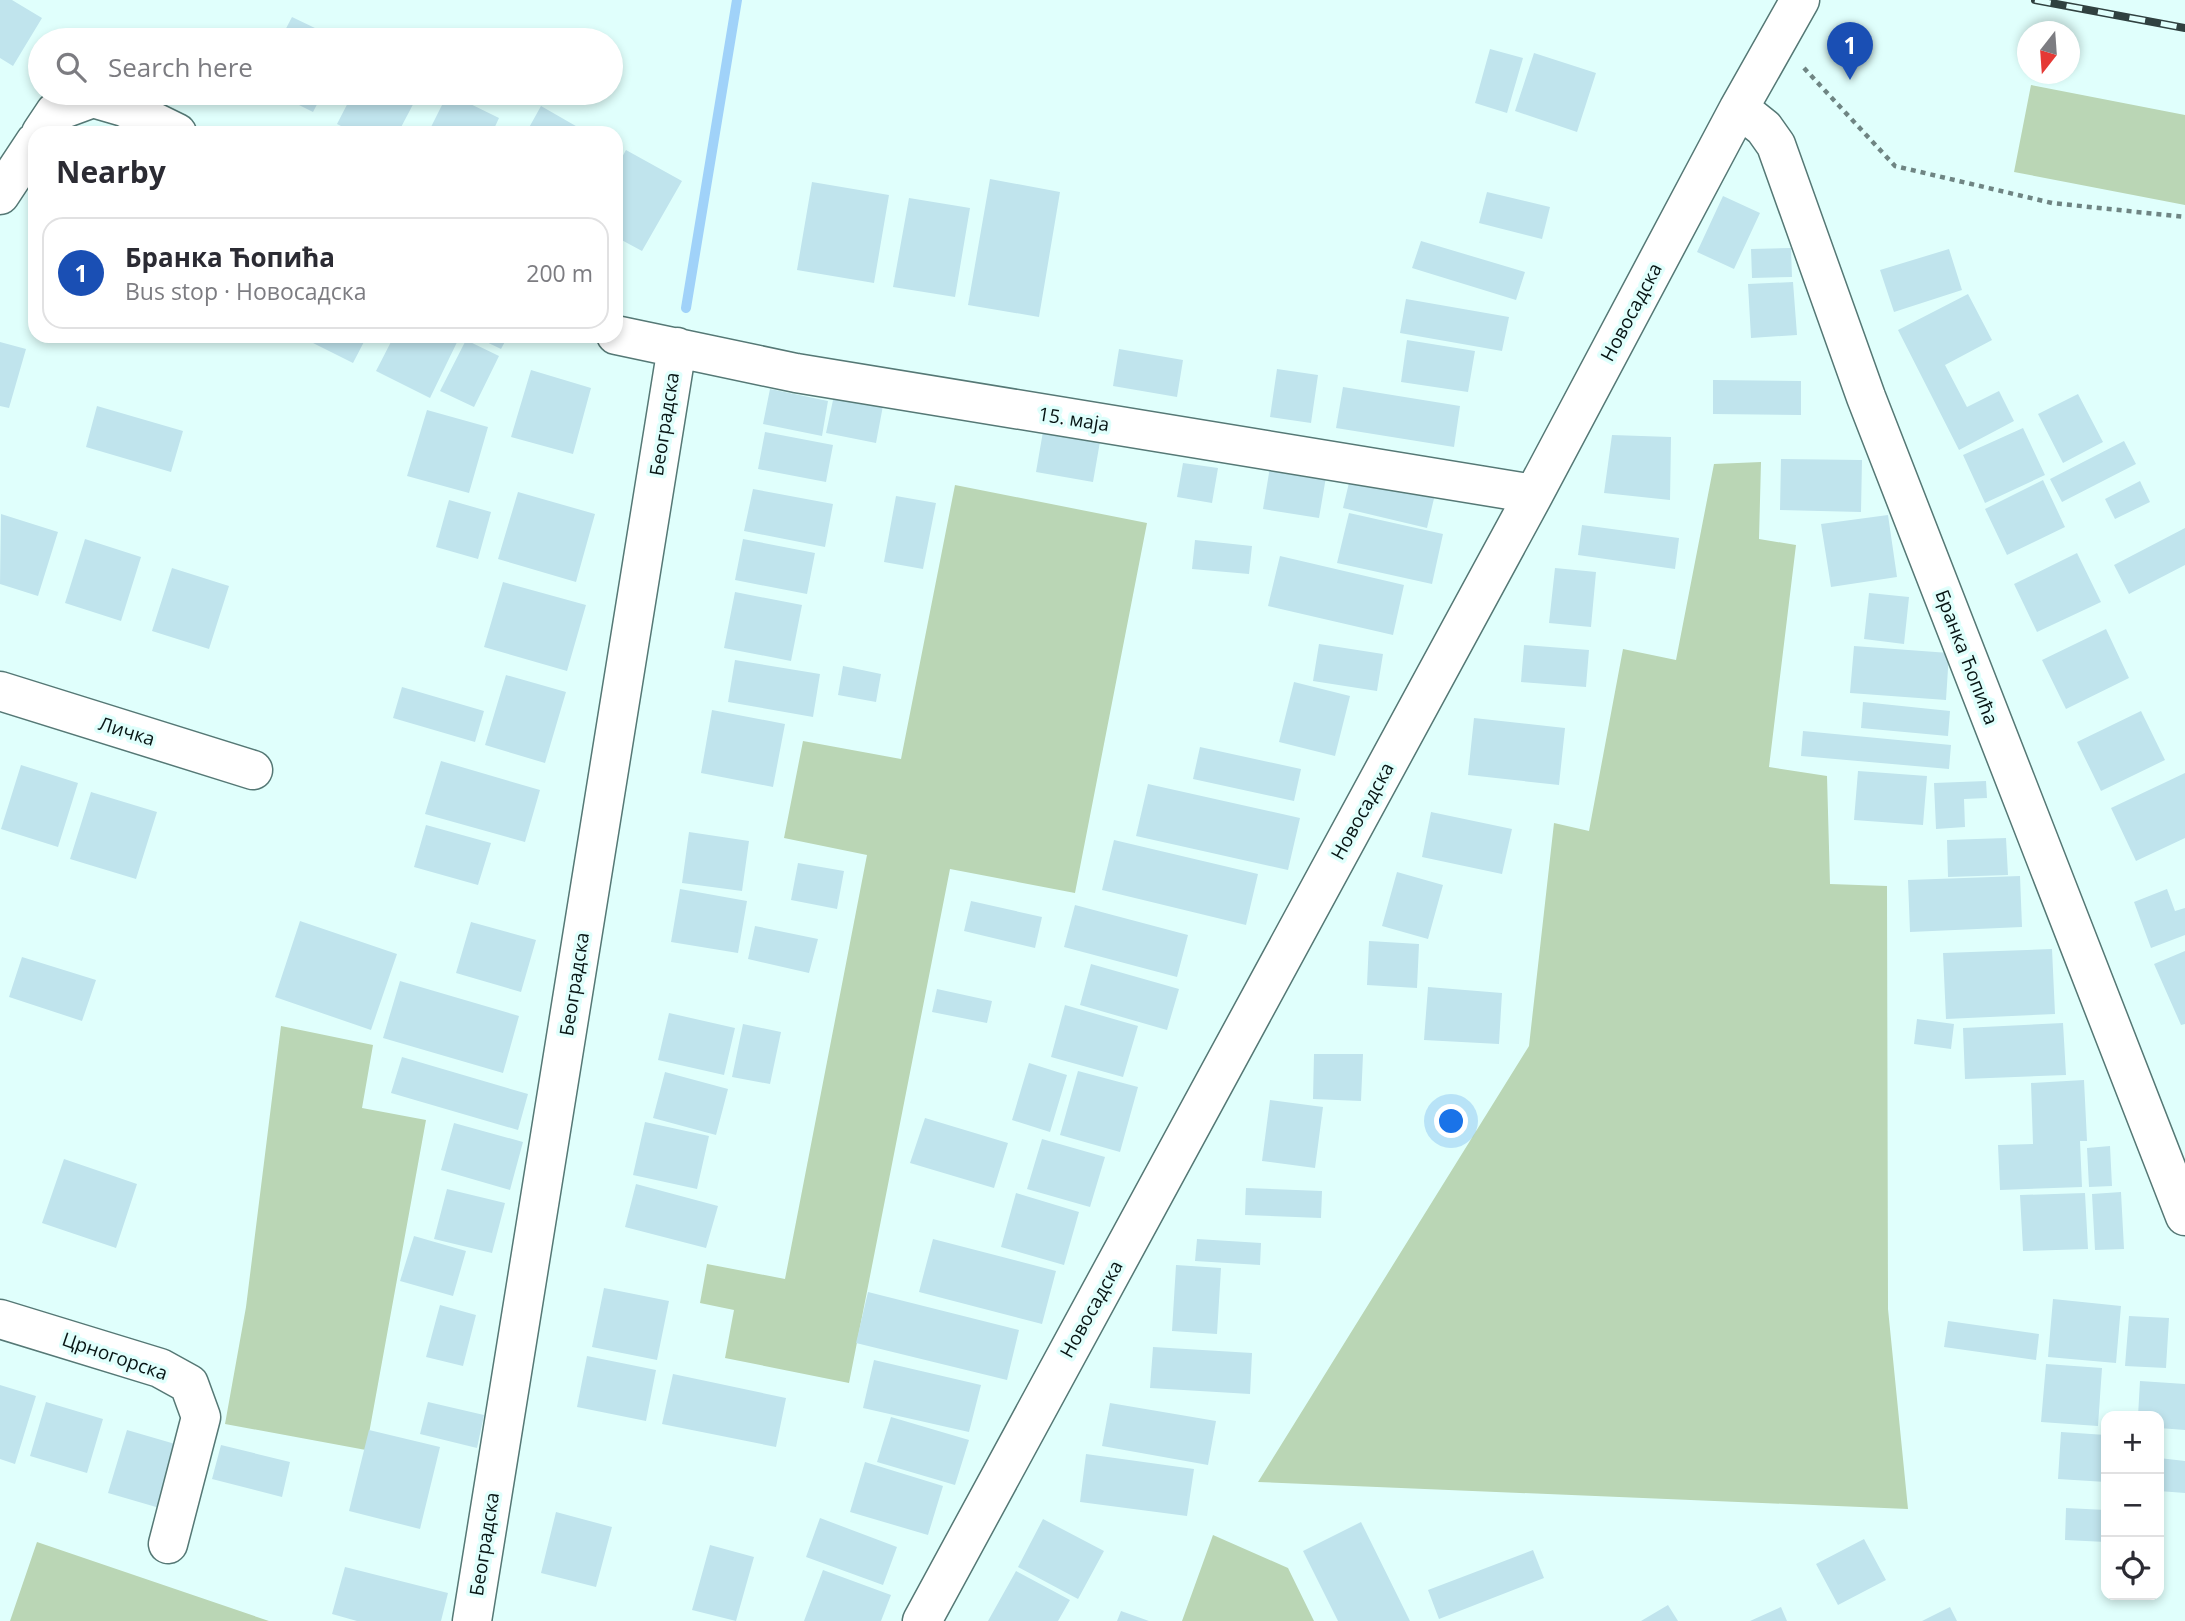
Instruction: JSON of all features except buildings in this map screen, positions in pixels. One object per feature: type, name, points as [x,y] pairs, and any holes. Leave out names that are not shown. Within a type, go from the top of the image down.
[{"type":"street","name":"Новосадска","points":[[922,1621],[1800,0]]},
{"type":"street","points":[[46,126],[55,112],[74,105]]},
{"type":"street","points":[[117,105],[163,126]]},
{"type":"street","name":"Бранка Ћопића","points":[[1740,108],[1765,128],[1776,145],[1866,397],[2185,1216]]},
{"type":"street","points":[[0,195],[28,153]]},
{"type":"street","name":"15. маја","points":[[623,336],[796,373],[1534,494]]},
{"type":"street","name":"Београдска","points":[[471,1621],[677,347]]},
{"type":"street","name":"Личка","points":[[0,691],[253,770]]},
{"type":"street","name":"Црногорска","points":[[0,1319],[160,1368],[190,1384],[201,1417],[168,1544]]},
{"type":"path","points":[[1796,59],[1895,166],[2052,203],[2185,218]]},
{"type":"green space","points":[[2031,85],[2185,115],[2185,205],[2014,172]]},
{"type":"green space","points":[[1761,462],[1759,539],[1796,545],[1769,767],[1827,776],[1830,884],[1887,886],[1888,1309],[1908,1509],[1258,1482],[1529,1046],[1554,823],[1589,831],[1623,649],[1676,660],[1714,464]]},
{"type":"green space","points":[[955,485],[1147,523],[1075,893],[950,869],[849,1383],[725,1358],[734,1310],[700,1303],[707,1264],[785,1279],[867,855],[784,838],[803,741],[901,759]]},
{"type":"green space","points":[[281,1026],[373,1045],[362,1108],[426,1120],[366,1450],[225,1424],[246,1307]]},
{"type":"green space","points":[[1213,1535],[1288,1568],[1314,1621],[1182,1621]]},
{"type":"green space","points":[[37,1542],[269,1621],[10,1621]]},
{"type":"waterway","points":[[686,308],[737,0]]},
{"type":"railway","points":[[2035,0],[2185,28]]},
{"type":"place","name":"Бранка Ћопића","points":[[1850,80]]}]
